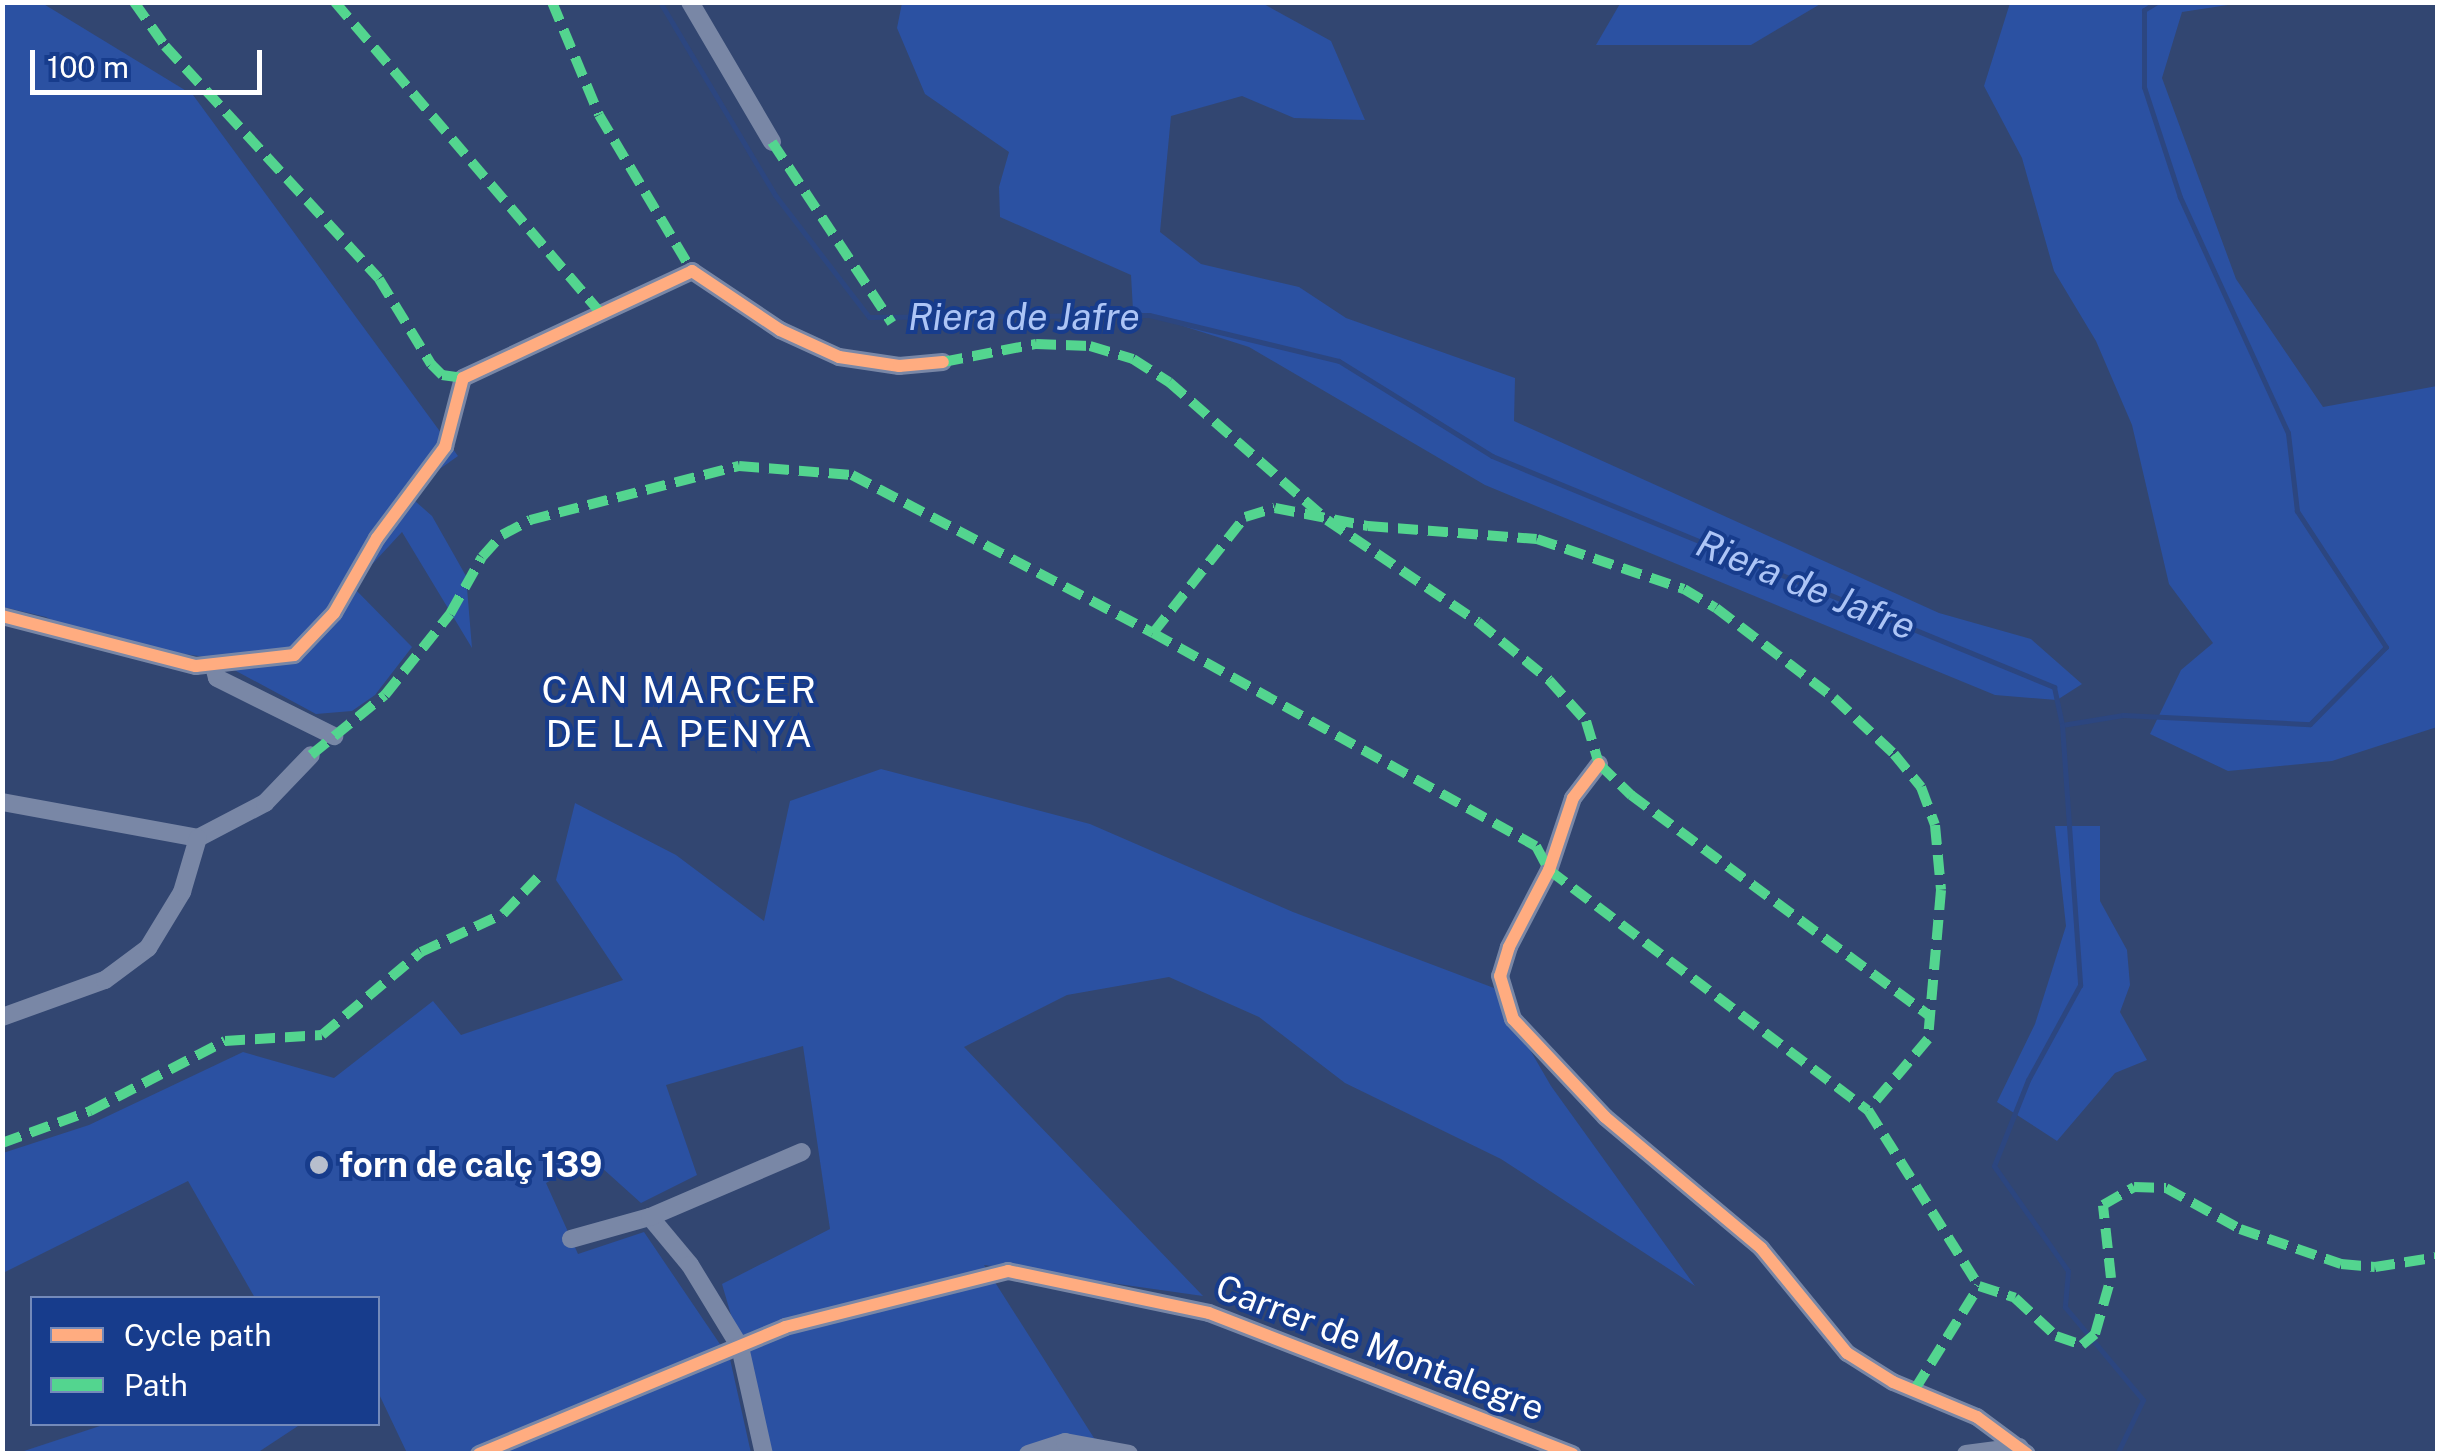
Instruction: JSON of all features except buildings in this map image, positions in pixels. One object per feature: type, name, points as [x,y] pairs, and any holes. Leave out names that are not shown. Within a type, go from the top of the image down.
[{"type":"street","points":[[690,2],[772,142]]},
{"type":"street","points":[[2,616],[140,654],[214,666],[294,655],[316,638],[445,447],[463,378],[692,272],[780,330],[839,357],[899,366],[943,362]]},
{"type":"street","points":[[214,666],[217,678],[334,736]]},
{"type":"street","points":[[2,802],[198,838],[265,803],[311,756]]},
{"type":"street","points":[[1599,764],[1573,798],[1549,870],[1500,976],[1504,1001],[1523,1032],[1604,1116],[1760,1248],[1847,1353],[1893,1382],[1977,1416],[2023,1450]]},
{"type":"street","points":[[2,1017],[105,980],[148,948],[182,892],[198,838]]},
{"type":"street","points":[[571,1239],[650,1217],[802,1152]]},
{"type":"street","points":[[650,1217],[690,1265],[740,1347],[764,1454]]},
{"type":"street","name":"Carrer de Montalegre","points":[[479,1454],[828,1312],[1008,1271],[1209,1313],[1573,1454]]},
{"type":"street","points":[[1028,1454],[1065,1442],[1128,1454]]},
{"type":"street","points":[[1966,1454],[2023,1450]]},
{"type":"shaded area","points":[[1621,2],[1822,3],[1751,45],[1596,45]]},
{"type":"shaded area","points":[[3,3],[42,3],[193,95],[458,456],[406,493],[432,516],[466,576],[472,648],[402,532],[352,586],[412,647],[375,695],[352,711],[316,714],[212,658],[86,640],[46,617],[3,607]]},
{"type":"shaded area","points":[[902,3],[1262,3],[1331,41],[1365,120],[1294,118],[1242,96],[1171,116],[1160,232],[1201,264],[1299,287],[1346,318],[1515,378],[1514,421],[1939,613],[2031,639],[2082,684],[2057,700],[1995,695],[1485,485],[1249,347],[1133,310],[1131,275],[1000,217],[999,187],[1009,152],[925,94],[897,28]]},
{"type":"shaded area","points":[[2010,3],[2241,3],[2182,12],[2162,78],[2236,279],[2323,407],[2437,386],[2437,727],[2332,761],[2228,771],[2150,734],[2181,670],[2213,643],[2169,584],[2132,425],[2096,341],[2054,271],[2022,158],[1984,86]]},
{"type":"shaded area","points":[[881,769],[1090,824],[1293,912],[1494,988],[1551,1086],[1695,1286],[1501,1159],[1345,1083],[1259,1017],[1169,977],[1067,995],[964,1047],[1203,1296],[984,1265],[1094,1438],[1140,1453],[771,1453],[722,1284],[830,1229],[803,1046],[666,1085],[697,1175],[641,1203],[591,1158],[546,1183],[578,1254],[644,1232],[730,1359],[751,1453],[407,1453],[380,1396],[380,1296],[254,1296],[188,1181],[3,1273],[3,1153],[89,1125],[243,1052],[334,1078],[433,1001],[461,1035],[623,980],[556,880],[575,803],[676,855],[764,921],[790,801]]},
{"type":"shaded area","points":[[2055,826],[2100,826],[2100,901],[2127,950],[2130,985],[2120,1012],[2147,1060],[2115,1073],[2057,1141],[1997,1102],[2035,1024],[2066,926]]},
{"type":"shaded area","points":[[100,1426],[298,1426],[257,1453],[18,1453]]},
{"type":"waterway","name":"Riera de Jafre","points":[[660,2],[775,195],[869,317],[1149,315],[1339,361],[1492,456],[2054,687],[2062,725],[2123,715],[2310,724],[2386,647],[2297,511],[2288,433],[2180,197],[2144,87],[2144,10],[2157,2]]},
{"type":"waterway","points":[[2062,725],[2080,985],[2028,1080],[1994,1166],[2068,1271],[2065,1307],[2143,1400],[2117,1454]]},
{"type":"marked path","points":[[134,2],[165,46],[379,279],[431,364],[442,375],[463,378]]},
{"type":"marked path","points":[[335,2],[600,312]]},
{"type":"marked path","points":[[552,2],[599,115],[692,271]]},
{"type":"marked path","points":[[772,142],[892,323]]},
{"type":"marked path","points":[[943,362],[1036,344],[1090,346],[1133,359],[1169,382],[1327,520],[1478,622],[1549,680],[1586,721],[1599,764],[1631,795],[1931,1017]]},
{"type":"marked path","points":[[311,755],[385,695],[450,614],[482,557],[502,535],[530,520],[739,466],[852,475],[1153,633],[1536,846],[1549,870],[1868,1110],[1979,1286]]},
{"type":"marked path","points":[[1153,633],[1245,517],[1275,508],[1368,526],[1537,539],[1684,589],[1716,608],[1834,698],[1894,754],[1921,787],[1935,825],[1941,890],[1928,1039],[1868,1110]]},
{"type":"marked path","points":[[2,1143],[90,1111],[225,1041],[322,1035],[421,952],[503,914],[542,873]]},
{"type":"marked path","points":[[1979,1286],[2015,1298],[2056,1336],[2082,1345],[2095,1334],[2111,1278],[2103,1205],[2134,1187],[2166,1188],[2240,1229],[2341,1264],[2375,1267],[2438,1257]]},
{"type":"marked path","points":[[1915,1389],[1979,1286]]},
{"type":"cycle path","points":[[2,616],[196,666],[294,655],[334,613],[377,538],[445,447],[463,378],[692,271],[780,330],[839,357],[899,366],[943,362]]},
{"type":"cycle path","points":[[1599,764],[1573,798],[1549,870],[1509,947],[1500,976],[1513,1019],[1605,1117],[1761,1248],[1847,1353],[1893,1382],[1977,1417],[2027,1454]]},
{"type":"cycle path","points":[[479,1454],[785,1327],[1008,1271],[1209,1313],[1573,1454]]},
{"type":"place","name":"forn de calç 139","points":[[319,1165]]},
{"type":"district","name":"CAN MARCER DE LA PENYA","points":[[680,712]]}]
